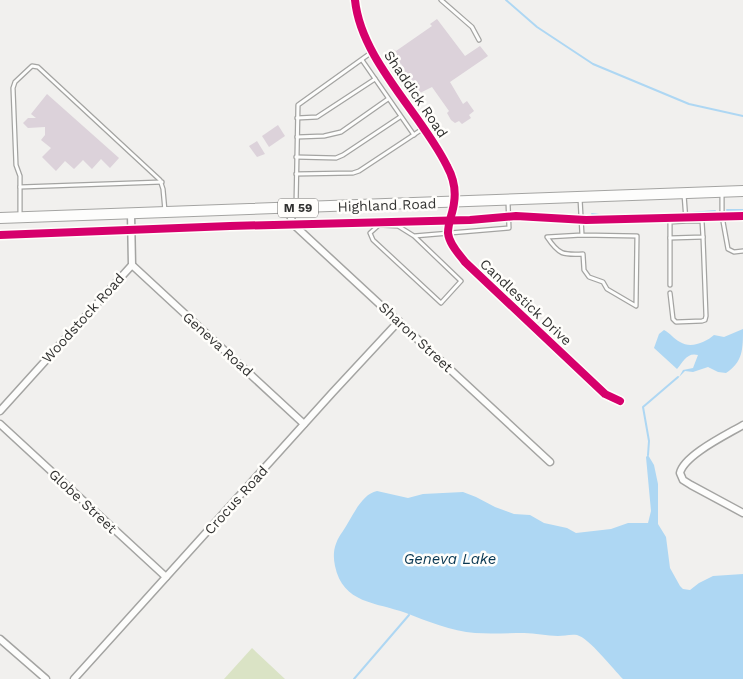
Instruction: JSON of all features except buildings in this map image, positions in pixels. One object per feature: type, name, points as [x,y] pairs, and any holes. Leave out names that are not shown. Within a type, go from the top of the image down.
[{"type":"highway","name":"Highland Road","points":[[0,218],[743,191]]},
{"type":"street","name":"Shaddick Road","points":[[355,0],[360,25],[373,52],[424,128],[448,168],[454,182],[454,202]]},
{"type":"street","points":[[448,234],[454,202]]},
{"type":"street","name":"Sharon Street","points":[[292,208],[293,224],[550,462]]},
{"type":"street","name":"Woodstock Road","points":[[0,411],[132,265],[132,214]]},
{"type":"street","name":"Candlestick Drive","points":[[448,234],[457,251],[466,262],[605,394],[620,401]]},
{"type":"street","name":"Geneva Road","points":[[132,265],[304,424]]},
{"type":"street","name":"Crocus Road","points":[[74,679],[399,321]]},
{"type":"street","name":"Globe Street","points":[[0,424],[166,577]]},
{"type":"street","points":[[743,425],[685,462],[680,472],[683,480],[743,513]]},
{"type":"street","points":[[0,639],[46,679]]},
{"type":"lane","points":[[441,0],[472,28],[479,40]]},
{"type":"lane","points":[[292,208],[296,174],[298,105],[373,52]]},
{"type":"lane","points":[[362,60],[414,135]]},
{"type":"lane","points":[[20,217],[20,176],[16,165],[13,85],[32,66],[38,67],[162,182],[165,213]]},
{"type":"lane","points":[[297,118],[317,117],[375,79]]},
{"type":"lane","points":[[297,137],[324,136],[340,132],[388,99]]},
{"type":"lane","points":[[296,157],[336,158],[400,117]]},
{"type":"lane","points":[[296,174],[353,173],[359,171],[424,128]]},
{"type":"lane","points":[[20,187],[162,182]]},
{"type":"lane","points":[[722,192],[722,216],[726,246],[730,251],[743,251]]},
{"type":"lane","points":[[684,193],[686,221]]},
{"type":"lane","points":[[580,198],[582,235]]},
{"type":"lane","points":[[414,236],[460,282],[441,303],[372,240],[370,233],[379,225],[398,226],[414,236],[509,228],[508,200]]},
{"type":"lane","points":[[670,285],[670,222],[702,221],[705,320],[702,322],[676,322],[673,319],[670,292]]},
{"type":"lane","points":[[582,235],[637,236],[636,306],[607,289],[602,282],[589,278],[584,270],[583,254],[566,255],[554,248],[547,237],[582,235]]},
{"type":"lane","points":[[670,238],[703,237]]},
{"type":"green space","points":[[252,648],[285,679],[224,679]]},
{"type":"water","points":[[743,329],[743,343],[739,360],[726,373],[718,372],[708,367],[693,372],[685,371],[679,377],[683,370],[693,368],[698,355],[688,356],[677,369],[654,348],[659,334],[664,330],[678,341],[693,345],[703,342],[714,335],[724,337]]},
{"type":"water","name":"Geneva Lake","points":[[648,455],[654,465],[658,484],[658,524],[666,537],[670,568],[680,586],[683,589],[690,590],[713,576],[743,574],[743,679],[623,679],[588,642],[577,635],[481,633],[457,630],[362,600],[345,588],[339,578],[334,561],[336,543],[357,507],[371,493],[377,491],[408,498],[423,494],[463,492],[514,514],[530,515],[544,523],[567,528],[576,533],[611,529],[628,523],[648,523],[651,511],[646,457]]},
{"type":"waterway","points":[[506,0],[537,27],[593,64],[689,104],[743,116]]},
{"type":"waterway","points":[[727,210],[743,210]]},
{"type":"waterway","points":[[691,213],[715,211]]},
{"type":"waterway","points":[[592,214],[606,216],[680,214]]},
{"type":"waterway","points":[[648,455],[649,441],[643,407],[678,377]]},
{"type":"waterway","points":[[354,679],[409,615]]},
{"type":"cycle path","points":[[355,0],[368,44],[380,65],[436,146],[451,175],[455,198],[448,233],[455,249],[465,262],[605,394],[620,401]]},
{"type":"cycle path","points":[[0,235],[230,226],[470,220],[516,216],[586,220],[743,216]]}]
